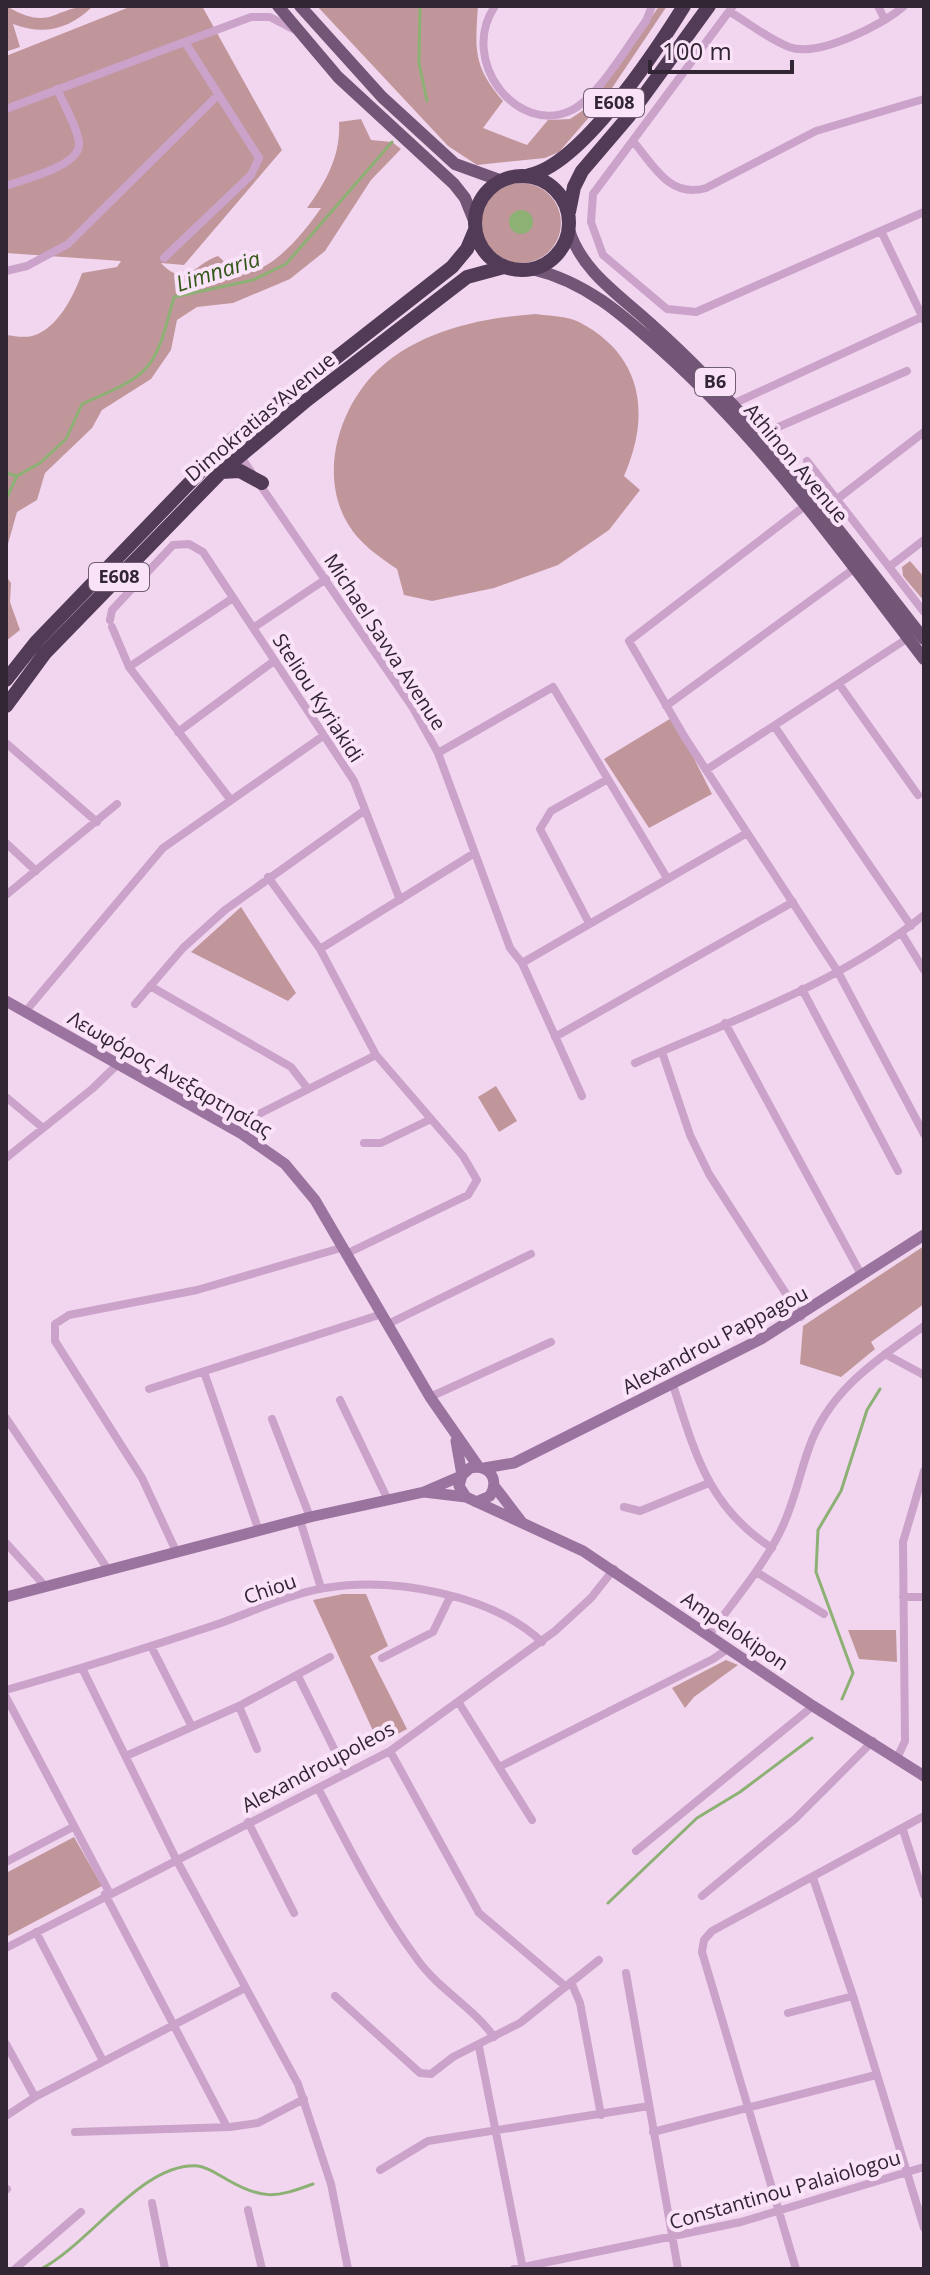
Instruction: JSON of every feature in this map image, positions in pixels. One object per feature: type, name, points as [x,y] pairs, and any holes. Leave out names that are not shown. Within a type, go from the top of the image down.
[{"type":"highway","name":"E608","points":[[475,226],[483,196],[502,181],[555,166],[577,147],[651,56],[684,6]]},
{"type":"highway","name":"E608","points":[[569,230],[569,214],[582,171],[629,116],[709,6]]},
{"type":"highway","points":[[524,176],[541,180],[555,189],[569,214]]},
{"type":"highway","points":[[475,226],[486,253],[504,267]]},
{"type":"highway","name":"Dimokratias Avenue","points":[[6,680],[36,642],[230,441],[452,267],[467,249],[475,226]]},
{"type":"highway","points":[[532,269],[557,255],[569,230]]},
{"type":"highway","name":"E608","points":[[504,267],[532,269]]},
{"type":"highway","name":"Dimokratias Avenue","points":[[6,706],[45,653],[221,472],[467,277],[504,267]]},
{"type":"highway","points":[[221,472],[240,471],[262,483]]},
{"type":"main road","points":[[278,6],[298,32],[378,116],[454,184],[465,198],[475,226]]},
{"type":"main road","points":[[300,6],[382,97],[455,164],[502,181]]},
{"type":"main road","name":"Athinon Avenue","points":[[569,230],[586,264],[735,403],[762,434],[855,568],[924,659]]},
{"type":"main road","name":"Athinon Avenue","points":[[532,269],[581,285],[639,330],[711,394],[811,504],[924,639]]},
{"type":"street","points":[[251,17],[260,6]]},
{"type":"street","points":[[495,6],[482,30],[481,45],[489,76],[518,104],[534,112],[556,115],[587,98],[646,21],[652,6]]},
{"type":"street","points":[[878,6],[885,20]]},
{"type":"street","points":[[904,6],[885,20],[847,37],[806,49],[790,47],[732,9],[593,194],[591,222],[603,255],[667,309],[696,312],[924,212]]},
{"type":"street","points":[[6,109],[251,17],[278,20],[298,32]]},
{"type":"street","points":[[164,258],[251,175],[259,162],[256,150],[185,42]]},
{"type":"street","points":[[6,186],[66,163],[77,152],[79,142],[57,89]]},
{"type":"street","points":[[6,271],[27,266],[68,244],[218,95]]},
{"type":"street","points":[[633,141],[663,178],[676,188],[690,192],[706,188],[816,131],[924,99]]},
{"type":"street","points":[[735,403],[923,318],[881,231]]},
{"type":"street","points":[[762,434],[907,371]]},
{"type":"street","points":[[924,432],[836,500],[811,504],[629,641],[706,770],[838,972],[924,1134]]},
{"type":"street","name":"Michael Savva Avenue","points":[[230,441],[262,483],[413,708],[438,753],[510,948],[522,963],[582,1096]]},
{"type":"street","points":[[807,461],[924,612]]},
{"type":"street","points":[[889,567],[924,540]]},
{"type":"street","name":"Steliou Kyriakidi","points":[[129,667],[111,624],[112,610],[173,545],[189,544],[203,552],[354,781],[400,900]]},
{"type":"street","points":[[666,706],[855,568]]},
{"type":"street","points":[[253,628],[326,579]]},
{"type":"street","points":[[230,799],[129,667],[233,598]]},
{"type":"street","points":[[706,770],[908,638]]},
{"type":"street","points":[[178,732],[274,661]]},
{"type":"street","points":[[839,684],[918,795]]},
{"type":"street","points":[[438,753],[553,687],[667,878]]},
{"type":"street","points":[[775,727],[911,926]]},
{"type":"street","points":[[25,1012],[163,848],[323,736]]},
{"type":"street","points":[[6,743],[97,822]]},
{"type":"street","points":[[589,923],[540,829],[551,811],[608,779]]},
{"type":"street","points":[[6,895],[117,804]]},
{"type":"street","points":[[135,1004],[203,928],[268,877],[365,810]]},
{"type":"street","points":[[522,963],[747,833]]},
{"type":"street","points":[[6,843],[36,871]]},
{"type":"street","points":[[320,949],[473,854]]},
{"type":"street","points":[[176,1551],[142,1478],[55,1341],[53,1327],[69,1315],[197,1290],[346,1250],[468,1195],[477,1185],[475,1175],[464,1158],[376,1055],[320,949],[268,877]]},
{"type":"street","points":[[555,1037],[793,902]]},
{"type":"street","points":[[635,1063],[838,972],[902,934],[924,915]]},
{"type":"street","points":[[902,934],[924,970]]},
{"type":"street","points":[[150,986],[291,1067],[308,1089]]},
{"type":"street","points":[[802,989],[898,1171]]},
{"type":"street","name":"Λεωφόρος Ανεξαρτησίας","points":[[6,1001],[242,1134],[285,1164],[315,1200],[430,1397],[455,1436],[481,1467]]},
{"type":"street","points":[[725,1023],[862,1276]]},
{"type":"street","points":[[662,1052],[690,1135],[709,1174],[801,1317]]},
{"type":"street","points":[[242,1134],[257,1115],[376,1055]]},
{"type":"street","points":[[6,1158],[118,1064]]},
{"type":"street","points":[[6,1097],[43,1128]]},
{"type":"street","points":[[364,1143],[381,1143],[429,1120]]},
{"type":"street","name":"Alexandrou Pappagou","points":[[481,1467],[514,1463],[673,1385],[801,1317],[924,1235]]},
{"type":"street","points":[[149,1389],[385,1319],[531,1254]]},
{"type":"street","points":[[710,1634],[758,1573],[782,1530],[819,1423],[842,1390],[924,1326]]},
{"type":"street","points":[[430,1397],[551,1342]]},
{"type":"street","points":[[885,1354],[924,1375]]},
{"type":"street","points":[[204,1372],[259,1531]]},
{"type":"street","points":[[673,1385],[709,1483],[742,1529],[772,1548]]},
{"type":"street","points":[[340,1400],[388,1500]]},
{"type":"street","points":[[6,1418],[109,1571]]},
{"type":"street","points":[[272,1419],[305,1519],[321,1588]]},
{"type":"street","name":"Λεωφόρος Ανεξαρτησίας","points":[[455,1436],[462,1476]]},
{"type":"street","name":"Alexandrou Pappagou","points":[[495,1485],[514,1463]]},
{"type":"street","points":[[6,1597],[176,1551],[424,1492],[481,1467],[495,1485],[490,1496],[471,1500],[424,1492]]},
{"type":"street","points":[[898,1756],[905,1741],[903,1542],[924,1471]]},
{"type":"street","points":[[462,1476],[459,1486],[471,1500]]},
{"type":"street","points":[[624,1507],[640,1511],[709,1483]]},
{"type":"street","name":"Ampelokipon","points":[[495,1485],[523,1522]]},
{"type":"street","name":"Ampelokipon","points":[[471,1500],[523,1522],[614,1569],[813,1706],[898,1756],[924,1776]]},
{"type":"street","points":[[6,1543],[45,1586]]},
{"type":"street","name":"Alexandroupoleos","points":[[6,1948],[107,1893],[390,1751],[542,1642],[591,1598],[614,1569]]},
{"type":"street","points":[[758,1573],[824,1614]]},
{"type":"street","name":"Chiou","points":[[6,1690],[151,1646],[321,1588],[365,1584],[450,1597],[503,1612],[522,1623],[542,1642]]},
{"type":"street","points":[[382,1658],[433,1632],[450,1597]]},
{"type":"street","points":[[903,1597],[924,1597]]},
{"type":"street","points":[[151,1646],[191,1725]]},
{"type":"street","points":[[499,1767],[713,1659],[729,1648]]},
{"type":"street","points":[[126,1756],[239,1706],[330,1657]]},
{"type":"street","points":[[82,1668],[176,1859],[304,2099],[331,2184],[348,2269]]},
{"type":"street","points":[[298,1676],[346,1773]]},
{"type":"street","points":[[6,1697],[227,2127]]},
{"type":"street","points":[[459,1703],[532,1820]]},
{"type":"street","points":[[239,1706],[257,1749]]},
{"type":"street","points":[[636,1851],[813,1706]]},
{"type":"street","points":[[702,1896],[795,1819],[873,1741]]},
{"type":"street","points":[[390,1751],[479,1913],[568,1984],[580,2003],[601,2115]]},
{"type":"street","points":[[318,1788],[360,1867],[417,1960],[435,1981],[480,2017],[494,2037]]},
{"type":"street","points":[[796,2269],[781,2209],[702,1952],[704,1940],[712,1931],[924,1816]]},
{"type":"street","points":[[248,1822],[294,1913]]},
{"type":"street","points":[[6,1862],[73,1827]]},
{"type":"street","points":[[903,1830],[924,1895]]},
{"type":"street","points":[[813,1878],[853,1996],[924,2228]]},
{"type":"street","points":[[36,1932],[103,2061]]},
{"type":"street","points":[[335,1996],[420,2073],[431,2074],[453,2057],[479,2047],[529,2017],[599,1960]]},
{"type":"street","points":[[626,1973],[678,2269]]},
{"type":"street","points":[[6,2116],[35,2097],[245,1988]]},
{"type":"street","points":[[788,2013],[853,1996]]},
{"type":"street","points":[[6,2044],[35,2097]]},
{"type":"street","points":[[479,2047],[520,2268]]},
{"type":"street","points":[[653,2132],[876,2075]]},
{"type":"street","points":[[75,2132],[227,2127],[258,2123],[304,2099]]},
{"type":"street","points":[[380,2170],[428,2141],[649,2106]]},
{"type":"street","name":"Constantinou Palaiologou","points":[[520,2268],[672,2239],[924,2167]]},
{"type":"street","points":[[152,2203],[165,2269]]},
{"type":"street","points":[[248,2210],[262,2269]]},
{"type":"street","points":[[15,2269],[81,2212]]},
{"type":"shaded area","points":[[6,6],[22,14],[43,18],[93,6],[75,20],[56,28],[24,28],[13,24],[20,47],[8,51]]},
{"type":"shaded area","points":[[132,6],[202,6],[282,150],[184,265],[161,263],[170,271],[184,274],[218,256],[236,270],[251,271],[274,260],[286,250],[321,208],[307,208],[331,168],[338,146],[339,122],[361,119],[371,140],[392,142],[401,149],[371,180],[325,251],[290,279],[233,303],[197,307],[177,320],[171,350],[151,379],[102,410],[92,428],[45,473],[37,500],[17,512],[6,551],[6,335],[29,337],[41,332],[64,310],[82,273],[117,267],[121,261],[6,253],[6,56]]},
{"type":"shaded area","points":[[317,6],[478,6],[478,57],[486,78],[503,101],[483,128],[527,145],[548,120],[570,119],[591,105],[659,6],[667,6],[604,100],[559,152],[545,158],[477,165],[448,146]]},
{"type":"shaded area","points":[[521,183],[536,186],[549,195],[558,208],[561,223],[558,238],[549,251],[536,260],[521,263],[506,260],[493,251],[484,238],[481,223],[484,208],[493,195],[506,186]]},
{"type":"shaded area","points":[[521,210],[530,213],[533,222],[530,231],[521,234],[512,231],[509,222],[512,213]]},
{"type":"shaded area","points":[[536,314],[579,322],[617,351],[628,369],[636,388],[639,409],[637,431],[624,476],[640,490],[609,530],[558,565],[494,588],[432,601],[404,595],[397,569],[358,538],[339,503],[334,481],[334,459],[347,414],[372,376],[388,361],[422,340],[478,322]]},
{"type":"shaded area","points":[[910,561],[924,577],[924,601],[903,576],[902,567]]},
{"type":"shaded area","points":[[6,576],[11,583],[10,602],[20,630],[6,641]]},
{"type":"shaded area","points":[[673,717],[712,794],[649,828],[604,759]]},
{"type":"shaded area","points":[[241,907],[296,993],[288,1001],[191,952]]},
{"type":"shaded area","points":[[496,1086],[517,1121],[499,1132],[478,1097]]},
{"type":"shaded area","points":[[924,1246],[924,1304],[871,1342],[875,1349],[841,1377],[800,1364],[803,1326]]},
{"type":"shaded area","points":[[343,1594],[366,1594],[388,1646],[370,1656],[407,1729],[379,1744],[313,1600]]},
{"type":"shaded area","points":[[848,1630],[896,1630],[897,1662],[859,1659]]},
{"type":"shaded area","points":[[726,1660],[738,1665],[694,1697],[685,1708],[672,1688]]},
{"type":"shaded area","points":[[74,1837],[102,1886],[6,1937],[6,1873]]},
{"type":"waterway","name":"Limnaria","points":[[420,6],[419,63],[427,101]]},
{"type":"waterway","name":"Limnaria","points":[[6,499],[17,476],[40,463],[66,439],[82,404],[124,385],[147,367],[161,341],[174,297],[253,280],[286,264],[392,142]]},
{"type":"waterway","points":[[6,473],[17,476]]},
{"type":"waterway","points":[[842,1699],[853,1673],[816,1572],[818,1530],[841,1491],[867,1410],[880,1389]]},
{"type":"waterway","points":[[608,1903],[697,1818],[740,1792],[812,1738]]},
{"type":"waterway","points":[[41,2269],[60,2257],[137,2190],[177,2168],[202,2167],[259,2194],[278,2194],[313,2184]]}]
